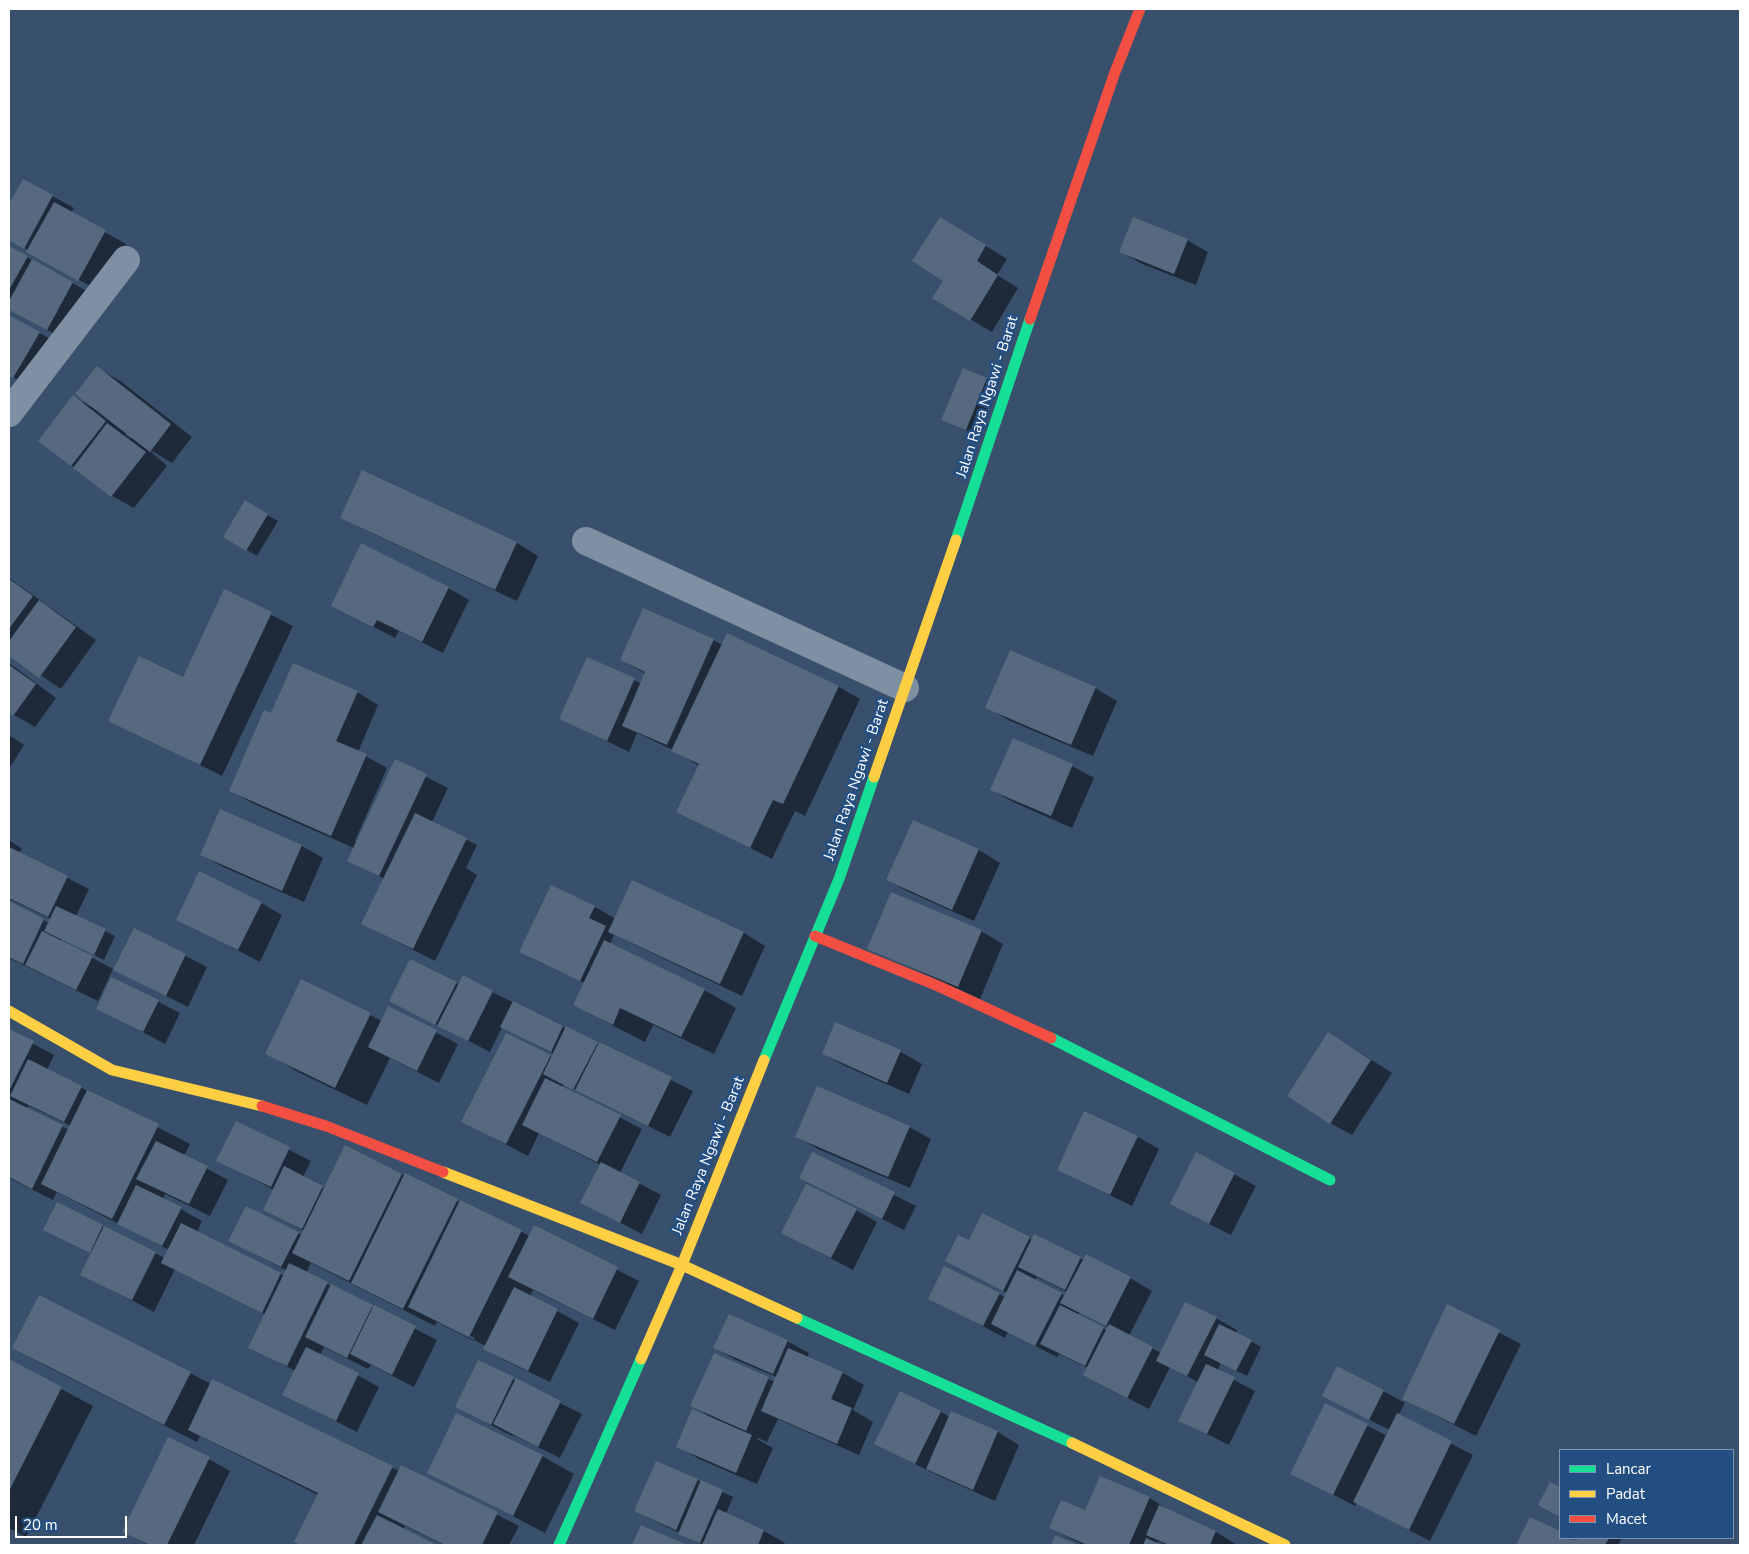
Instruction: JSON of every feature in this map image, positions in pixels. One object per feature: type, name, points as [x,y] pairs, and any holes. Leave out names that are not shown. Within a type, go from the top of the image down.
[{"type":"street","name":"Jalan Raya Ngawi - Barat","points":[[559,1545],[682,1265],[736,1126],[839,879],[975,486],[1038,290],[1115,72],[1140,9]]},
{"type":"street","points":[[9,413],[126,260]]},
{"type":"street","points":[[586,541],[905,688]]},
{"type":"street","points":[[816,936],[938,986],[1072,1048],[1330,1180]]},
{"type":"street","points":[[9,1010],[79,1053],[112,1070],[277,1110],[326,1126],[682,1265],[1152,1480],[1285,1545]]},
{"type":"building","points":[[23,179],[53,195],[24,249],[9,240],[9,204]]},
{"type":"building","points":[[54,202],[106,230],[78,281],[26,252]]},
{"type":"building","points":[[940,217],[986,245],[977,261],[998,275],[970,321],[932,298],[943,281],[912,261]]},
{"type":"building","points":[[1133,217],[1188,239],[1174,274],[1119,252]]},
{"type":"building","points":[[9,246],[28,256],[9,290]]},
{"type":"building","points":[[32,259],[73,282],[47,330],[9,310],[9,301]]},
{"type":"building","points":[[9,315],[40,332],[13,378],[9,376]]},
{"type":"building","points":[[97,366],[171,424],[150,452],[75,394]]},
{"type":"building","points":[[963,368],[987,378],[966,430],[941,420]]},
{"type":"building","points":[[73,395],[106,421],[71,466],[38,441]]},
{"type":"building","points":[[107,423],[146,452],[111,497],[73,468]]},
{"type":"building","points":[[362,470],[517,542],[495,590],[340,518]]},
{"type":"building","points":[[245,500],[268,514],[246,551],[223,537]]},
{"type":"building","points":[[361,543],[449,587],[422,642],[377,620],[373,627],[331,606]]},
{"type":"building","points":[[9,579],[33,596],[9,629]]},
{"type":"building","points":[[224,589],[272,612],[200,765],[108,721],[139,656],[183,677]]},
{"type":"building","points":[[39,600],[76,627],[39,678],[9,656],[9,641]]},
{"type":"building","points":[[643,608],[714,639],[667,745],[622,726],[645,672],[620,660]]},
{"type":"building","points":[[727,633],[839,686],[783,804],[773,800],[750,848],[676,812],[699,764],[671,751]]},
{"type":"building","points":[[1010,650],[1096,687],[1071,745],[985,708]]},
{"type":"building","points":[[587,657],[635,678],[607,741],[559,719]]},
{"type":"building","points":[[293,663],[358,691],[336,741],[367,754],[331,836],[229,791],[264,710],[271,713]]},
{"type":"building","points":[[9,665],[36,684],[13,716],[9,713]]},
{"type":"building","points":[[1013,738],[1073,764],[1051,816],[990,790]]},
{"type":"building","points":[[395,759],[427,774],[379,876],[347,861]]},
{"type":"building","points":[[220,809],[302,845],[282,891],[200,855]]},
{"type":"building","points":[[415,813],[467,838],[413,949],[361,924]]},
{"type":"building","points":[[913,820],[979,849],[952,910],[886,880]]},
{"type":"building","points":[[9,847],[68,876],[48,917],[9,898]]},
{"type":"building","points":[[199,871],[262,902],[238,950],[176,920]]},
{"type":"building","points":[[632,880],[744,932],[720,984],[608,932]]},
{"type":"building","points":[[551,885],[595,906],[589,918],[606,926],[580,981],[519,952]]},
{"type":"building","points":[[891,892],[982,930],[958,987],[867,949]]},
{"type":"building","points":[[9,901],[44,919],[23,964],[9,957]]},
{"type":"building","points":[[56,906],[106,929],[94,955],[44,931]]},
{"type":"building","points":[[134,928],[186,954],[166,996],[113,970]]},
{"type":"building","points":[[42,931],[93,956],[76,990],[25,965]]},
{"type":"building","points":[[604,940],[705,989],[681,1037],[620,1008],[613,1025],[573,1005]]},
{"type":"building","points":[[410,959],[457,982],[435,1025],[389,1001]]},
{"type":"building","points":[[463,975],[493,991],[468,1041],[437,1026]]},
{"type":"building","points":[[111,977],[159,1000],[143,1032],[96,1009]]},
{"type":"building","points":[[301,979],[371,1013],[335,1088],[265,1054]]},
{"type":"building","points":[[513,1001],[563,1026],[551,1052],[500,1027]]},
{"type":"building","points":[[388,1006],[437,1030],[417,1071],[368,1047]]},
{"type":"building","points":[[835,1022],[901,1050],[887,1083],[822,1054]]},
{"type":"building","points":[[566,1026],[598,1042],[573,1090],[543,1074]]},
{"type":"building","points":[[9,1029],[34,1041],[9,1091]]},
{"type":"building","points":[[1328,1032],[1371,1060],[1330,1124],[1287,1096]]},
{"type":"building","points":[[506,1033],[551,1055],[506,1144],[461,1122]]},
{"type":"building","points":[[599,1042],[672,1077],[648,1126],[575,1090]]},
{"type":"building","points":[[28,1059],[82,1086],[64,1122],[10,1096]]},
{"type":"building","points":[[545,1078],[621,1115],[597,1162],[522,1125]]},
{"type":"building","points":[[817,1086],[910,1126],[888,1177],[795,1137]]},
{"type":"building","points":[[87,1090],[159,1124],[112,1219],[41,1184]]},
{"type":"building","points":[[9,1099],[63,1125],[32,1189],[9,1177]]},
{"type":"building","points":[[1084,1111],[1138,1136],[1110,1195],[1057,1170]]},
{"type":"building","points":[[236,1121],[290,1147],[271,1187],[216,1161]]},
{"type":"building","points":[[156,1141],[208,1166],[189,1204],[136,1179]]},
{"type":"building","points":[[345,1145],[402,1174],[349,1281],[292,1253]]},
{"type":"building","points":[[812,1152],[895,1192],[882,1219],[799,1178]]},
{"type":"building","points":[[1196,1152],[1235,1173],[1209,1224],[1170,1204]]},
{"type":"building","points":[[601,1162],[640,1182],[620,1223],[580,1203]]},
{"type":"building","points":[[284,1166],[323,1186],[302,1229],[263,1210]]},
{"type":"building","points":[[405,1173],[458,1199],[403,1309],[351,1283]]},
{"type":"building","points":[[806,1184],[857,1209],[831,1258],[781,1233]]},
{"type":"building","points":[[136,1185],[182,1207],[162,1246],[117,1224]]},
{"type":"building","points":[[460,1200],[522,1230],[469,1337],[408,1307]]},
{"type":"building","points":[[57,1202],[103,1225],[90,1253],[43,1230]]},
{"type":"building","points":[[246,1206],[299,1232],[281,1267],[228,1241]]},
{"type":"building","points":[[982,1213],[1030,1237],[1003,1291],[945,1261],[958,1235],[969,1240]]},
{"type":"building","points":[[181,1223],[281,1273],[262,1313],[161,1263]]},
{"type":"building","points":[[534,1225],[618,1267],[593,1319],[508,1277]]},
{"type":"building","points":[[104,1226],[156,1252],[132,1300],[80,1275]]},
{"type":"building","points":[[1034,1234],[1081,1257],[1065,1290],[1018,1267]]},
{"type":"building","points":[[1086,1254],[1131,1277],[1106,1326],[1060,1303]]},
{"type":"building","points":[[289,1263],[328,1282],[287,1366],[248,1348]]},
{"type":"building","points":[[944,1266],[1000,1293],[983,1326],[928,1299]]},
{"type":"building","points":[[1017,1270],[1062,1293],[1035,1346],[991,1324]]},
{"type":"building","points":[[331,1284],[373,1305],[347,1358],[305,1337]]},
{"type":"building","points":[[514,1287],[558,1309],[528,1371],[483,1349]]},
{"type":"building","points":[[39,1295],[191,1372],[164,1425],[12,1348]]},
{"type":"building","points":[[1185,1302],[1217,1317],[1187,1376],[1156,1361]]},
{"type":"building","points":[[1447,1304],[1500,1330],[1454,1424],[1402,1399]]},
{"type":"building","points":[[374,1305],[416,1326],[392,1375],[350,1354]]},
{"type":"building","points":[[1060,1305],[1104,1327],[1085,1366],[1040,1344]]},
{"type":"building","points":[[729,1314],[788,1340],[773,1374],[713,1348]]},
{"type":"building","points":[[1109,1324],[1153,1347],[1127,1398],[1083,1375]]},
{"type":"building","points":[[1219,1324],[1252,1340],[1236,1371],[1204,1355]]},
{"type":"building","points":[[306,1347],[359,1373],[336,1421],[282,1395]]},
{"type":"building","points":[[788,1348],[843,1372],[831,1399],[852,1408],[837,1444],[761,1411]]},
{"type":"building","points":[[714,1353],[769,1377],[746,1431],[690,1406]]},
{"type":"building","points":[[9,1359],[62,1387],[9,1491]]},
{"type":"building","points":[[478,1360],[514,1377],[491,1425],[455,1407]]},
{"type":"building","points":[[1206,1364],[1235,1377],[1207,1434],[1178,1421]]},
{"type":"building","points":[[1337,1366],[1384,1390],[1369,1420],[1322,1396]]},
{"type":"building","points":[[516,1378],[561,1401],[538,1447],[493,1424]]},
{"type":"building","points":[[212,1379],[393,1466],[354,1545],[301,1545],[294,1542],[318,1493],[188,1430]]},
{"type":"building","points":[[900,1391],[941,1411],[915,1464],[874,1444]]},
{"type":"building","points":[[1325,1403],[1368,1424],[1333,1495],[1290,1474]]},
{"type":"building","points":[[692,1409],[752,1435],[736,1473],[676,1447]]},
{"type":"building","points":[[951,1411],[998,1431],[973,1490],[926,1469]]},
{"type":"building","points":[[456,1413],[543,1455],[513,1516],[427,1473]]},
{"type":"building","points":[[1397,1413],[1452,1441],[1409,1530],[1353,1502]]},
{"type":"building","points":[[168,1437],[210,1457],[167,1545],[150,1545],[122,1532]]},
{"type":"building","points":[[656,1461],[698,1479],[676,1530],[634,1511]]},
{"type":"building","points":[[401,1465],[498,1512],[482,1545],[445,1545],[378,1512]]},
{"type":"building","points":[[1100,1476],[1150,1497],[1129,1545],[1087,1545],[1049,1528],[1061,1500],[1085,1510]]},
{"type":"building","points":[[701,1480],[723,1490],[700,1543],[678,1534]]},
{"type":"building","points":[[1550,1482],[1559,1486],[1559,1516],[1538,1505]]},
{"type":"building","points":[[1159,1505],[1216,1531],[1210,1545],[1169,1545],[1146,1535]]},
{"type":"building","points":[[718,1509],[764,1530],[758,1545],[702,1545]]},
{"type":"building","points":[[377,1515],[437,1545],[361,1545]]},
{"type":"building","points":[[1530,1517],[1559,1531],[1559,1539],[1608,1539],[1605,1545],[1516,1545]]},
{"type":"building","points":[[641,1525],[687,1545],[632,1545]]},
{"type":"building","points":[[1055,1535],[1078,1545],[1051,1545]]},
{"type":"building","points":[[1146,1538],[1162,1545],[1143,1545]]},
{"type":"traffic: fast","points":[[956,540],[1030,319]]},
{"type":"traffic: fast","points":[[764,1060],[839,879],[874,777]]},
{"type":"traffic: fast","points":[[1051,1038],[1330,1180]]},
{"type":"traffic: fast","points":[[797,1318],[1072,1443]]},
{"type":"traffic: fast","points":[[559,1545],[641,1359]]},
{"type":"traffic: slow","points":[[874,777],[956,540]]},
{"type":"traffic: slow","points":[[9,1011],[112,1070],[262,1106]]},
{"type":"traffic: slow","points":[[641,1359],[682,1265],[764,1060]]},
{"type":"traffic: slow","points":[[443,1172],[682,1265],[797,1318]]},
{"type":"traffic: slow","points":[[1072,1443],[1285,1545]]},
{"type":"traffic: jam","points":[[1030,319],[1115,72],[1140,9]]},
{"type":"traffic: jam","points":[[815,936],[938,986],[1051,1038]]},
{"type":"traffic: jam","points":[[262,1106],[326,1126],[443,1172]]}]
